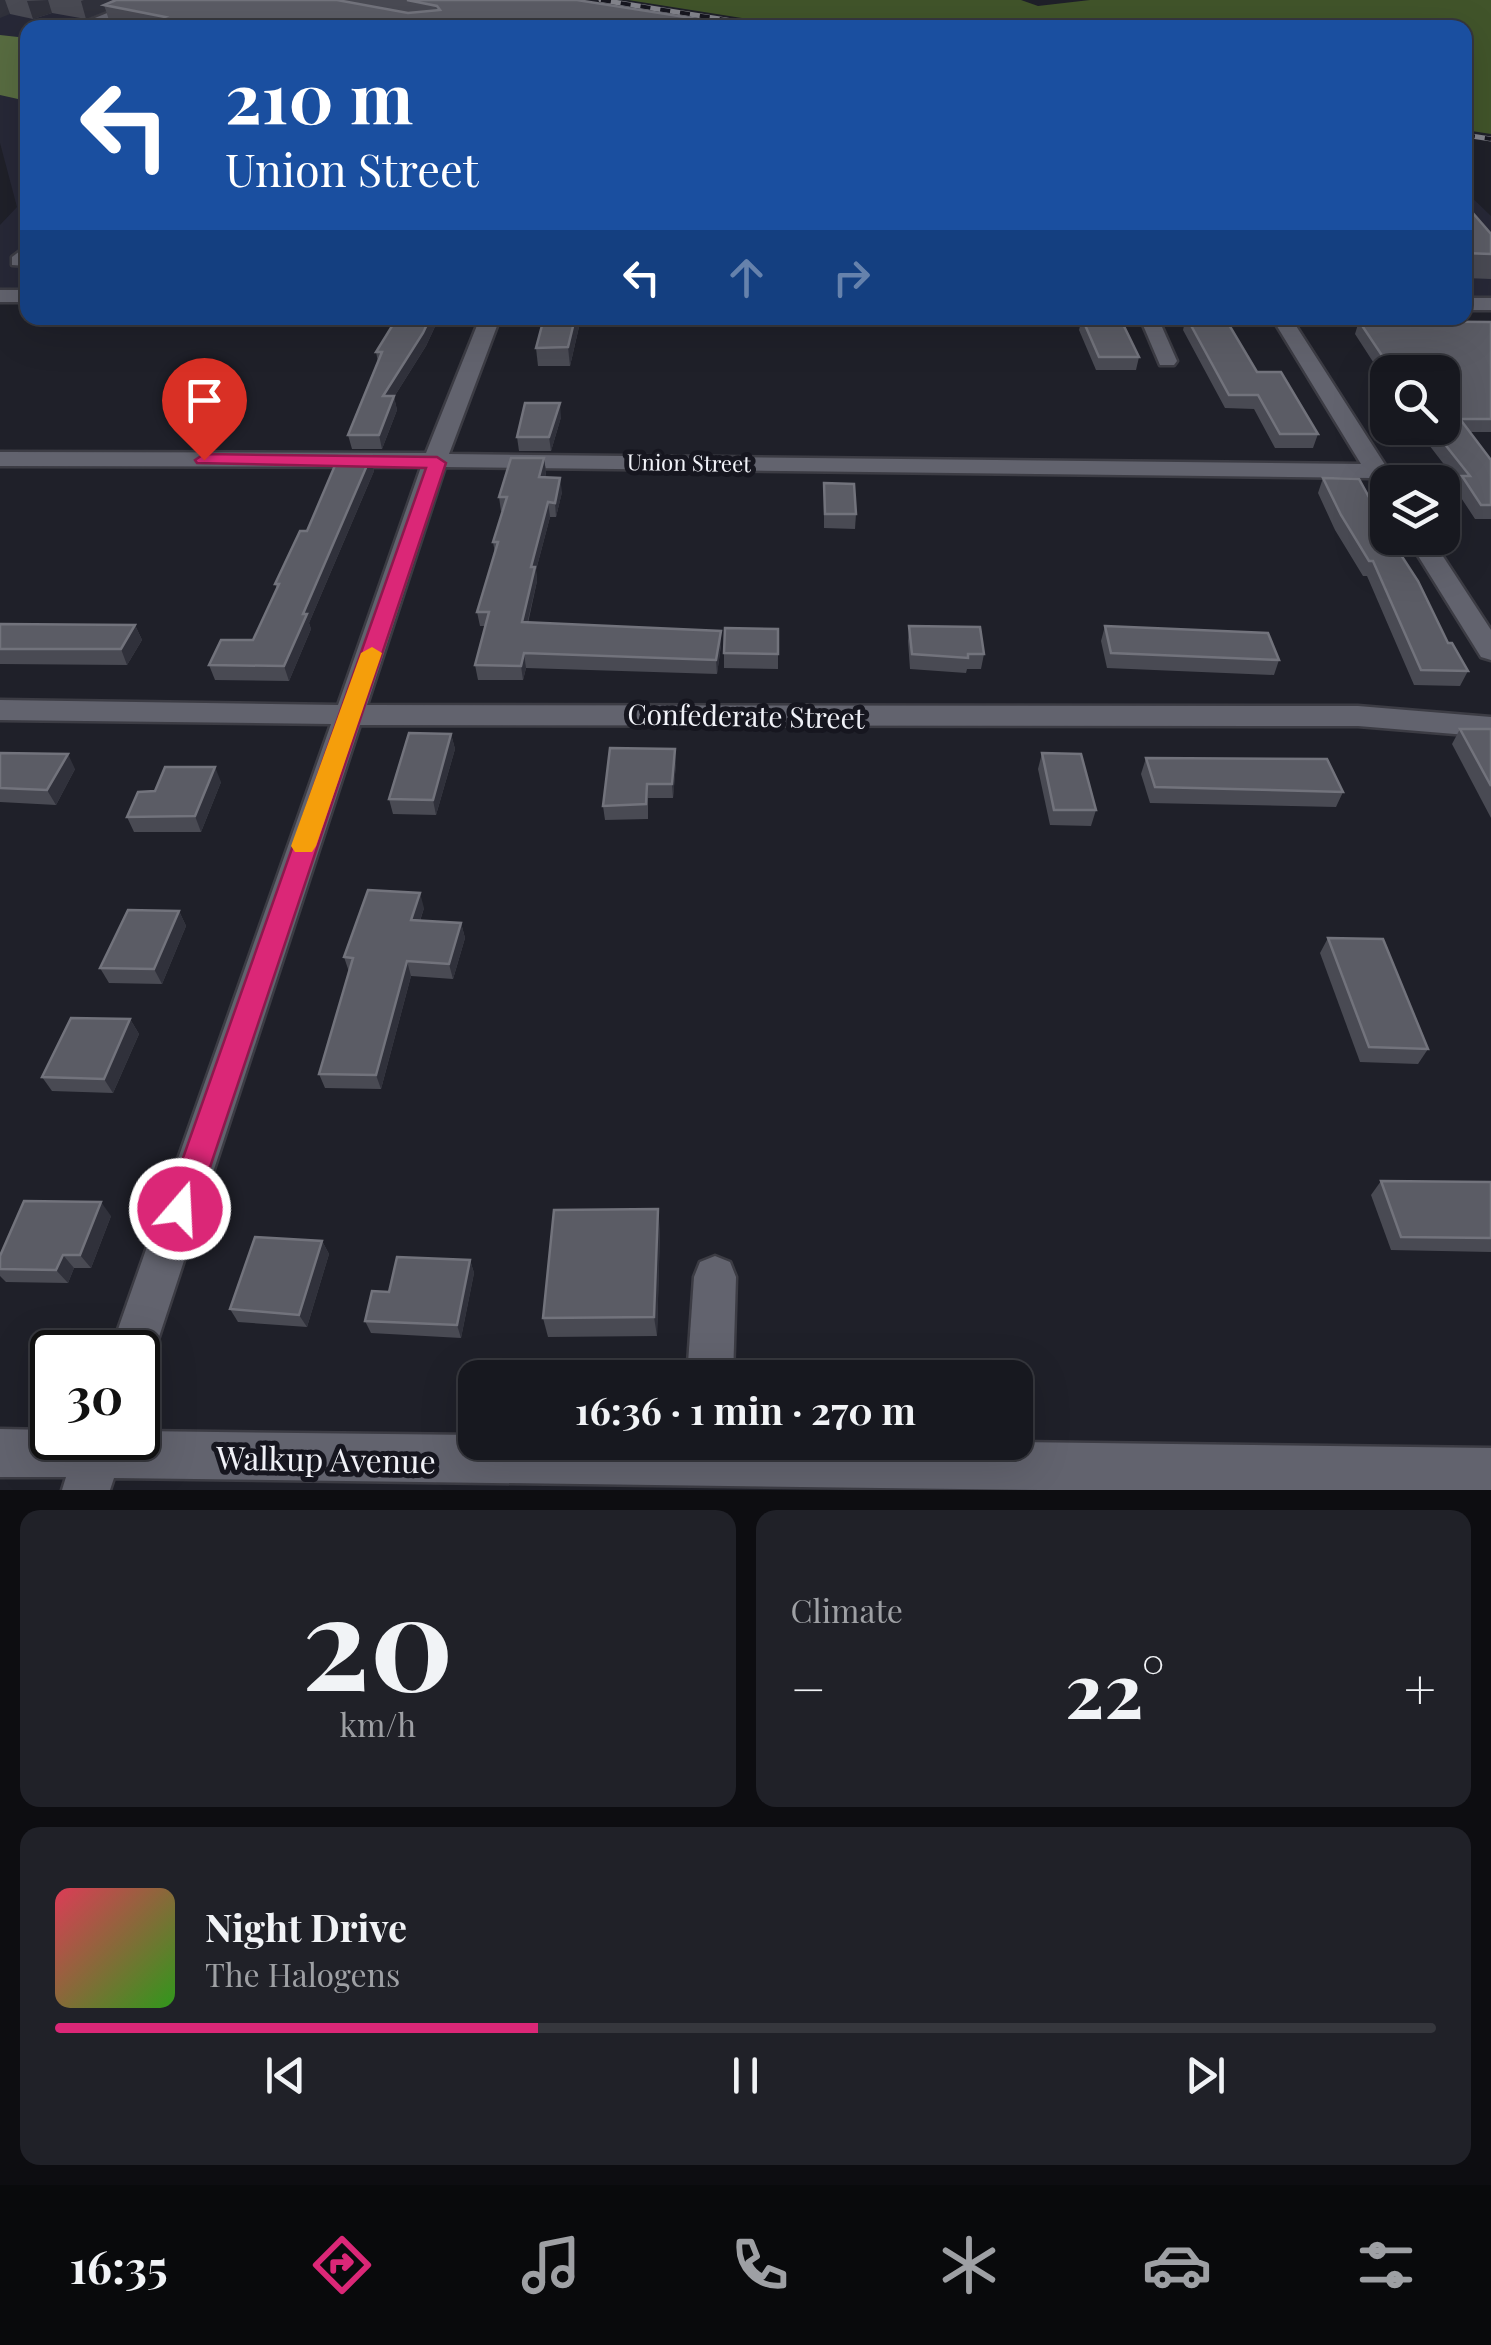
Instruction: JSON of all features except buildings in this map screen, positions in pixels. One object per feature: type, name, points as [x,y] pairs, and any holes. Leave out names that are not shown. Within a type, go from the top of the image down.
[{"type":"street","points":[[96,20],[150,0]]},
{"type":"street","points":[[140,1330],[462,385],[487,325]]},
{"type":"street","points":[[1152,325],[1167,361]]},
{"type":"street","points":[[1286,325],[1373,465]]},
{"type":"street","name":"Union Street","points":[[0,459],[859,463],[1370,479]]},
{"type":"street","points":[[1431,555],[1491,651]]},
{"type":"street","name":"Confederate Street","points":[[0,710],[351,715],[1358,716],[1491,728]]},
{"type":"street","points":[[711,1360],[714,1278]]},
{"type":"street","name":"Walkup Avenue","points":[[0,1453],[30,1455]]},
{"type":"street","name":"Walkup Avenue","points":[[160,1459],[458,1456]]},
{"type":"street","name":"Walkup Avenue","points":[[996,1460],[1491,1472]]},
{"type":"shaded area","points":[[0,0],[561,0],[690,20],[20,20],[20,302],[0,302],[0,225],[17,207],[0,143]]},
{"type":"shaded area","points":[[628,0],[1021,0],[1038,6],[1090,0],[1491,0],[1491,134],[1472,131],[1472,20],[755,20]]},
{"type":"shaded area","points":[[0,35],[20,37],[20,99],[0,95]]},
{"type":"shaded area","points":[[1472,198],[1491,216],[1491,299],[1472,299]]},
{"type":"railway","points":[[601,0],[727,20]]},
{"type":"railway","points":[[1472,136],[1491,139]]},
{"type":"slow traffic","points":[[303,846],[372,653]]},
{"type":"route","points":[[180,1209],[437,463],[204,460]]}]
